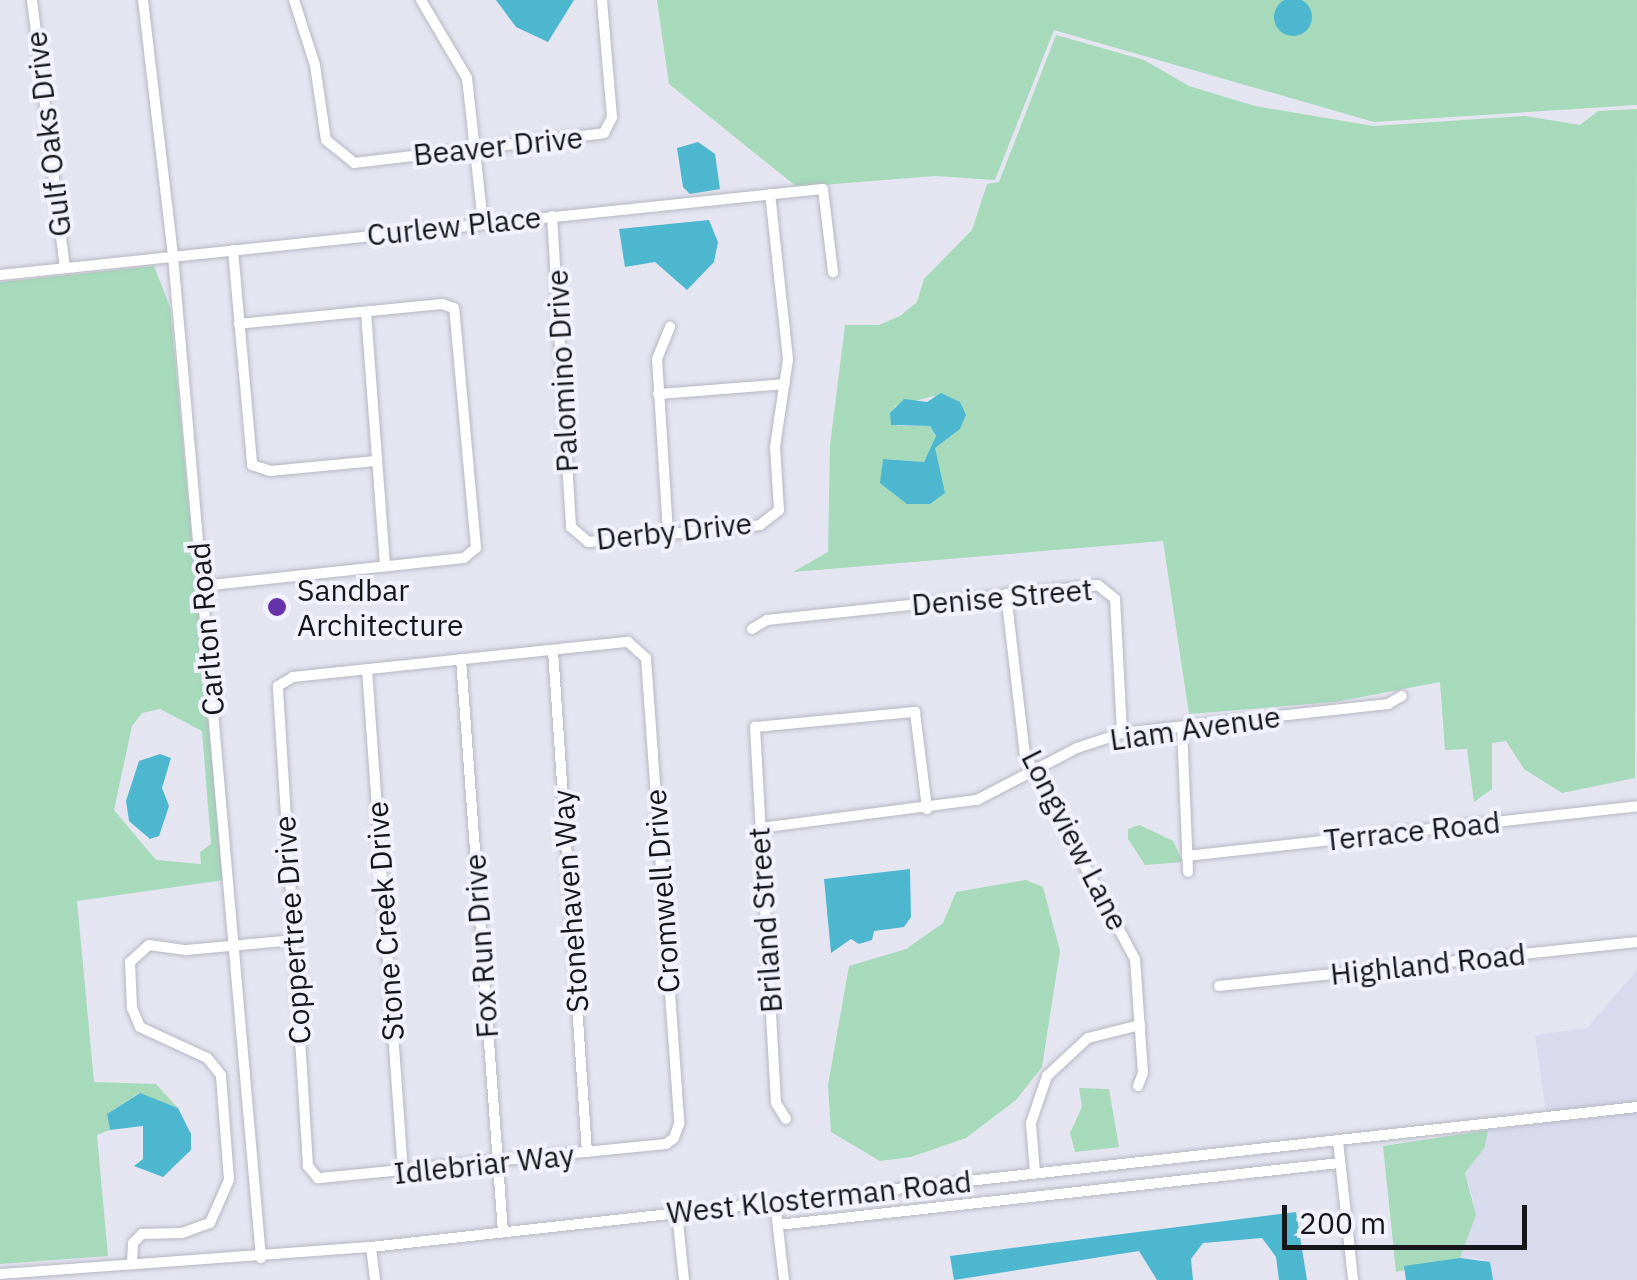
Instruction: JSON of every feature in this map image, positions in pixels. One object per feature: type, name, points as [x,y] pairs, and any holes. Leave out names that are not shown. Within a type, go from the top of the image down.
[{"type":"street","name":"Gulf Oaks Drive","points":[[32,0],[65,268]]},
{"type":"street","name":"Carlton Road","points":[[142,0],[173,256],[260,1258]]},
{"type":"street","name":"Beaver Drive","points":[[294,0],[315,65],[326,140],[354,162],[604,133],[612,117],[602,0]]},
{"type":"street","points":[[421,0],[466,78],[483,222]]},
{"type":"street","name":"Curlew Place","points":[[0,275],[483,222],[827,192],[833,272]]},
{"type":"street","points":[[658,394],[785,384],[770,194]]},
{"type":"street","name":"Palomino Drive","points":[[552,216],[570,527]]},
{"type":"street","points":[[232,250],[250,460],[266,471],[376,461]]},
{"type":"street","points":[[202,586],[474,552],[460,319],[442,304],[239,324]]},
{"type":"street","points":[[366,312],[385,566]]},
{"type":"street","points":[[668,534],[658,394],[659,346],[670,326]]},
{"type":"street","name":"Derby Drive","points":[[570,527],[588,542],[760,524],[779,510],[776,446],[785,384]]},
{"type":"street","name":"Denise Street","points":[[752,629],[767,620],[1094,585],[1112,594],[1122,733]]},
{"type":"street","name":"Longview Lane","points":[[1006,594],[1023,746],[1132,951],[1140,1026],[1138,1086]]},
{"type":"street","name":"Cromwell Drive","points":[[553,650],[628,642],[646,658],[679,1124],[666,1144]]},
{"type":"street","points":[[368,669],[553,650]]},
{"type":"street","name":"Stonehaven Way","points":[[553,650],[587,1152]]},
{"type":"street","name":"Fox Run Drive","points":[[461,660],[502,1232]]},
{"type":"street","name":"Coppertree Drive","points":[[308,1166],[275,695],[286,678],[368,669]]},
{"type":"street","name":"Stone Creek Drive","points":[[368,669],[403,1173]]},
{"type":"street","name":"Liam Avenue","points":[[760,828],[928,810],[977,800],[1122,733],[1388,704],[1402,696]]},
{"type":"street","name":"Briland Street","points":[[786,1119],[776,1103],[752,738],[764,724],[915,712],[928,810]]},
{"type":"street","points":[[1182,727],[1188,872]]},
{"type":"street","name":"Terrace Road","points":[[1187,856],[1637,806]]},
{"type":"street","points":[[132,1263],[133,1243],[142,1234],[182,1233],[210,1222],[228,1180],[221,1074],[207,1058],[140,1028],[132,1008],[130,962],[148,945],[234,946],[293,940]]},
{"type":"street","name":"Highland Road","points":[[1219,986],[1637,942]]},
{"type":"street","points":[[1035,1173],[1032,1116],[1052,1070],[1088,1038],[1140,1026]]},
{"type":"street","name":"West Klosterman Road","points":[[0,1274],[371,1247],[1637,1107]]},
{"type":"street","points":[[1338,1141],[1352,1280]]},
{"type":"street","name":"Idlebriar Way","points":[[308,1166],[324,1180],[666,1144]]},
{"type":"street","points":[[778,1225],[1340,1164]]},
{"type":"street","points":[[775,1202],[784,1280]]},
{"type":"street","points":[[677,1213],[684,1280]]},
{"type":"street","points":[[371,1247],[374,1280]]},
{"type":"street","points":[[102,1265],[103,1280]]},
{"type":"shaded area","points":[[1637,970],[1637,1102],[1546,1113],[1535,1035],[1587,1028]]},
{"type":"shaded area","points":[[1637,1112],[1637,1280],[1493,1280],[1483,1259],[1460,1258],[1474,1202],[1465,1173],[1485,1147],[1488,1130]]},
{"type":"green space","points":[[657,0],[1637,0],[1637,105],[1374,122],[1054,30],[995,180],[935,176],[797,187],[669,84]]},
{"type":"green space","points":[[1056,35],[1144,60],[1189,86],[1255,106],[1373,126],[1525,116],[1580,125],[1598,111],[1637,109],[1635,778],[1562,793],[1524,769],[1506,741],[1492,743],[1492,789],[1474,802],[1467,749],[1445,750],[1440,682],[1335,702],[1189,714],[1163,541],[793,572],[828,552],[830,445],[845,325],[879,325],[900,316],[917,302],[924,279],[972,230],[987,184],[999,182]],"holes":[[[934,396],[946,434],[934,449],[944,493],[930,504],[881,483],[883,459],[924,462],[936,437],[930,426],[897,426],[895,406]]]},
{"type":"green space","points":[[154,266],[170,307],[224,880],[77,901],[94,1082],[156,1084],[178,1108],[139,1093],[107,1114],[110,1130],[97,1135],[108,1256],[0,1264],[0,282]],"holes":[[[160,709],[202,731],[211,844],[200,852],[201,864],[156,860],[114,810],[132,726],[142,713]]]},
{"type":"green space","points":[[1140,825],[1173,841],[1183,862],[1145,865],[1128,839],[1128,829]]},
{"type":"green space","points":[[1026,880],[1043,887],[1060,951],[1042,1067],[1016,1100],[966,1138],[911,1157],[880,1161],[831,1132],[828,1085],[849,966],[906,949],[943,923],[956,892]]},
{"type":"green space","points":[[1079,1088],[1109,1089],[1119,1147],[1075,1152],[1070,1133],[1082,1107]]},
{"type":"green space","points":[[1488,1130],[1485,1147],[1465,1173],[1476,1215],[1460,1258],[1396,1272],[1383,1146]]},
{"type":"water","points":[[1293,-2],[1306,4],[1312,17],[1306,30],[1293,36],[1280,30],[1274,17],[1280,4]]},
{"type":"water","points":[[496,0],[574,0],[548,42],[516,27]]},
{"type":"water","points":[[698,142],[715,154],[720,189],[690,194],[683,187],[677,148]]},
{"type":"water","points":[[709,220],[718,242],[714,262],[687,290],[655,262],[625,267],[619,229]]},
{"type":"water","points":[[941,393],[960,402],[966,415],[960,429],[935,448],[945,493],[930,504],[907,504],[880,483],[883,459],[924,462],[936,436],[930,426],[891,425],[890,413],[904,399],[927,402]]},
{"type":"water","points":[[160,754],[171,758],[162,788],[169,806],[159,836],[150,839],[129,821],[126,801],[139,761]]},
{"type":"water","points":[[910,869],[911,917],[904,927],[874,931],[872,940],[859,944],[851,939],[831,953],[824,879]]},
{"type":"water","points":[[140,1093],[178,1108],[191,1134],[191,1150],[163,1177],[134,1166],[143,1159],[143,1126],[110,1130],[107,1114]]},
{"type":"water","points":[[1296,1212],[1307,1280],[1279,1280],[1276,1257],[1262,1238],[1203,1243],[1191,1259],[1193,1280],[1157,1280],[1139,1251],[954,1280],[950,1256]]},
{"type":"water","points":[[1460,1258],[1490,1262],[1493,1280],[1406,1280],[1404,1266]]},
{"type":"place","name":"Sandbar Architecture","points":[[277,607]]}]
